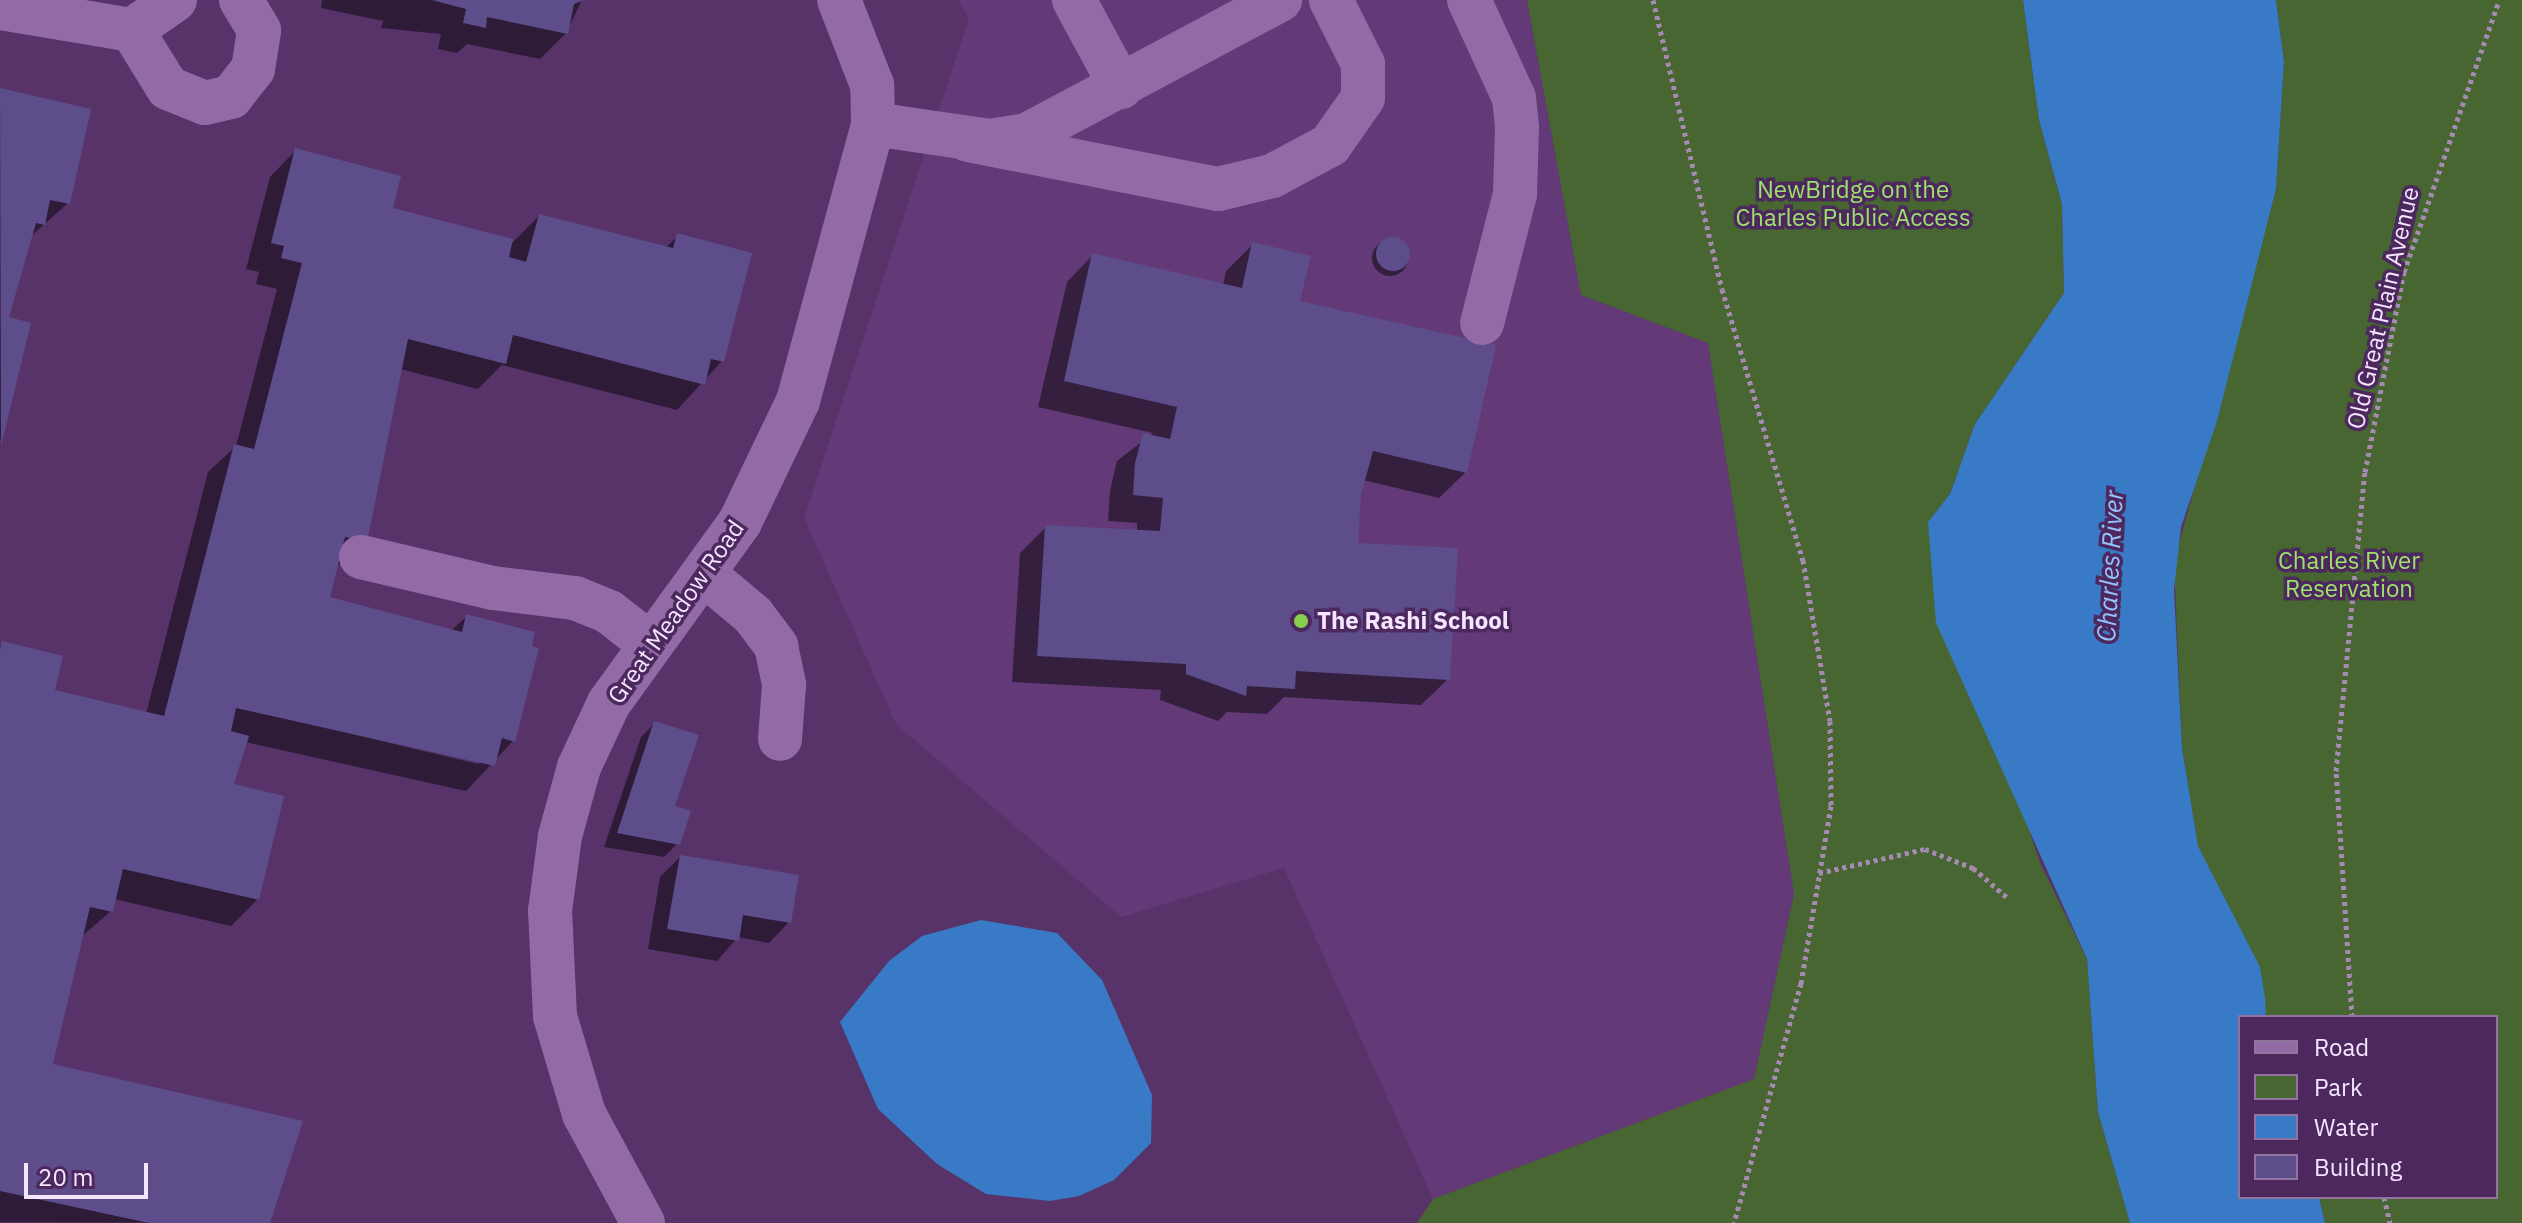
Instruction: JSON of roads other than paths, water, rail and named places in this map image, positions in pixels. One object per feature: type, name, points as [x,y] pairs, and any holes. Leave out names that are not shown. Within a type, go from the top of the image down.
[{"type":"street","points":[[0,8],[132,30],[175,0]]},
{"type":"street","points":[[132,30],[174,93],[197,103],[222,101],[249,79],[258,48],[256,21],[241,0]]},
{"type":"street","name":"Great Meadow Road","points":[[643,1223],[598,1145],[572,1080],[555,1016],[549,947],[560,836],[579,767],[649,643],[704,574],[787,431],[873,124],[872,85],[839,0]]},
{"type":"street","points":[[1074,0],[1121,87]]},
{"type":"street","points":[[968,140],[1027,135],[1280,0]]},
{"type":"street","points":[[873,124],[1218,189],[1272,176],[1330,145],[1363,98],[1363,64],[1331,0]]},
{"type":"street","points":[[1469,0],[1514,98],[1517,128],[1515,194],[1482,323]]},
{"type":"street","points":[[361,557],[493,588],[575,598],[609,612],[649,643]]},
{"type":"street","points":[[704,574],[753,615],[776,646],[784,685],[780,739]]},
{"type":"water","name":"Charles River","points":[[2023,0],[2276,0],[2284,62],[2276,189],[2217,421],[2181,527],[2174,590],[2182,748],[2198,846],[2260,967],[2265,998],[2266,1015],[2238,1015],[2238,1199],[2319,1199],[2325,1223],[2130,1223],[2098,1112],[2087,959],[1936,623],[1928,522],[1950,494],[1975,424],[2064,293],[2062,204],[2039,120]]},
{"type":"water","points":[[981,920],[1057,933],[1102,980],[1152,1095],[1151,1143],[1114,1180],[1079,1196],[1050,1201],[986,1194],[937,1164],[878,1109],[840,1022],[889,961],[922,936]]},
{"type":"place","name":"The Rashi School","points":[[1301,621]]},
{"type":"park label","name":"NewBridge on the Charles Public Access","points":[[1853,204]]},
{"type":"park label","name":"Charles River Reservation","points":[[2349,575]]}]
